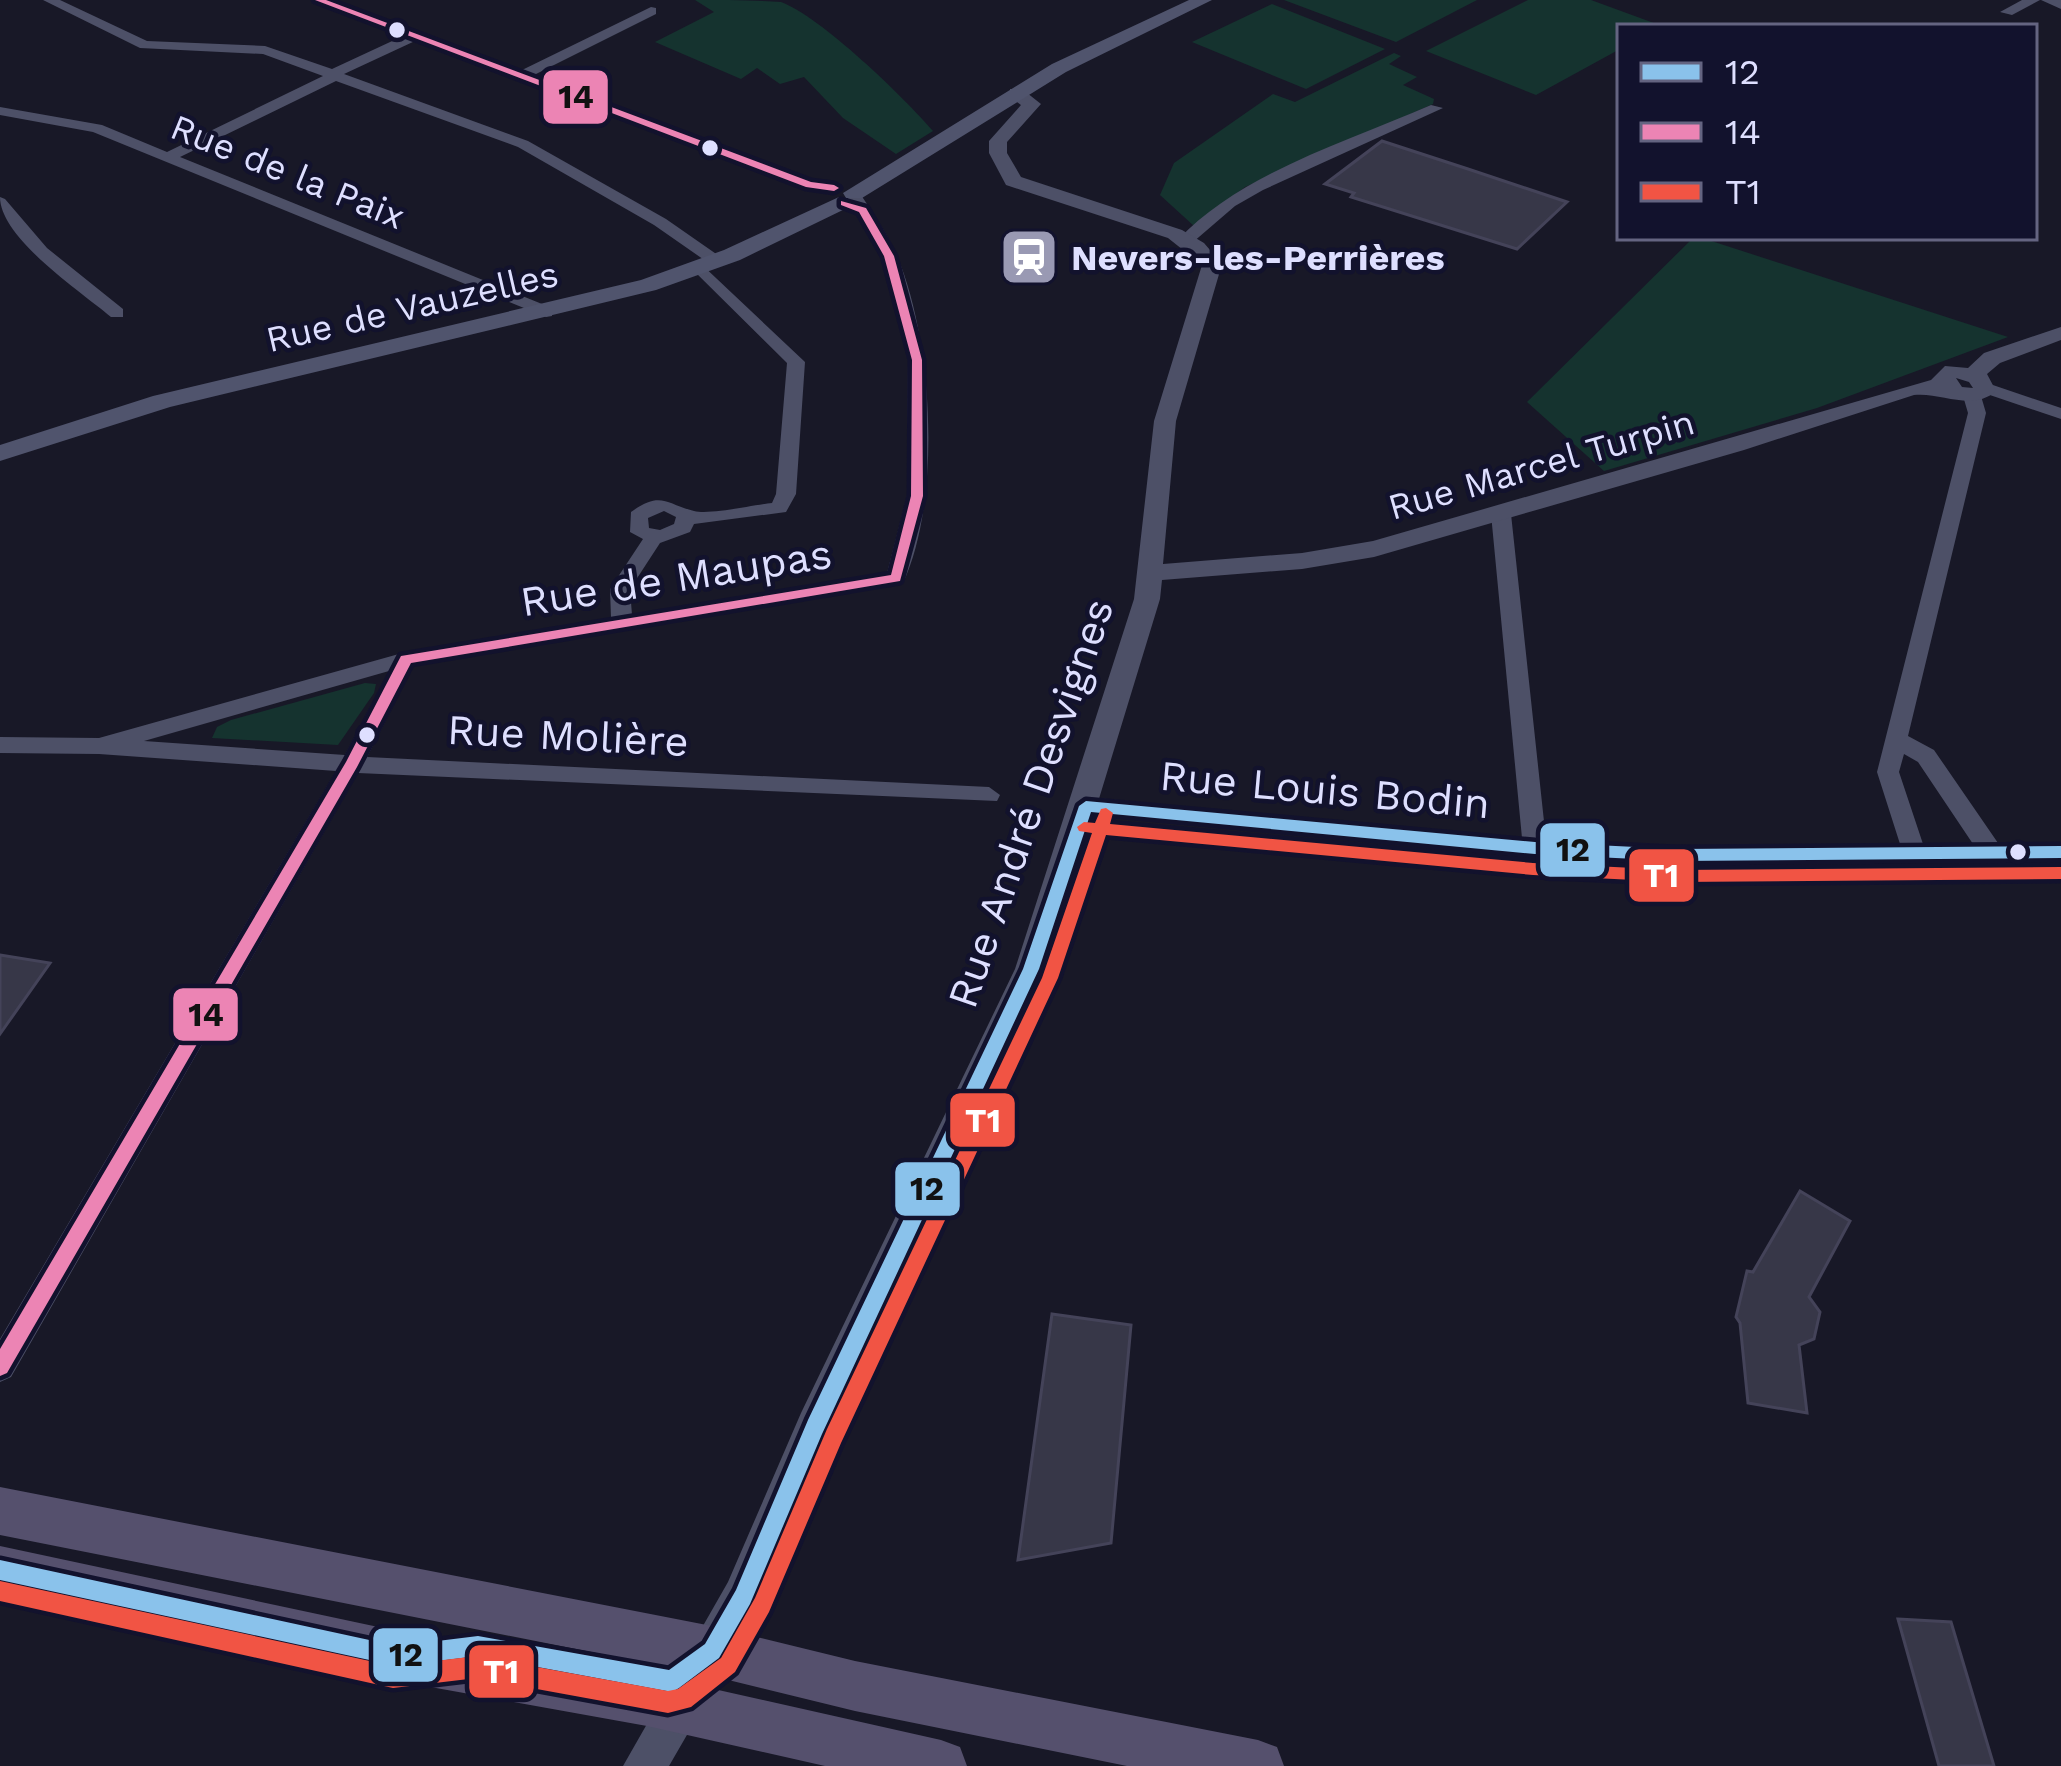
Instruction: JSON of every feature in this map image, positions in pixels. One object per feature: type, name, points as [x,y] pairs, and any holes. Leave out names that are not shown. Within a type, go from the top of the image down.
[{"type":"main road","name":"Rue de Vauzelles","points":[[0,453],[162,400],[546,312],[707,264],[787,230],[1102,45],[1203,0]]},
{"type":"main road","points":[[0,1511],[309,1575],[525,1650],[677,1677],[855,1686],[1258,1766]]},
{"type":"main road","points":[[0,1570],[397,1656],[525,1650],[677,1677],[941,1766]]},
{"type":"street","points":[[50,0],[145,45],[265,50],[523,144],[660,222],[707,264],[796,362],[786,494],[779,508],[687,519],[677,532],[654,537],[637,527],[638,516],[650,507],[676,506],[687,519]]},
{"type":"street","points":[[319,0],[839,196]]},
{"type":"street","points":[[2008,12],[2033,0]]},
{"type":"street","points":[[2049,0],[2061,4]]},
{"type":"street","points":[[520,76],[651,11]]},
{"type":"street","points":[[170,156],[414,36]]},
{"type":"street","points":[[1016,93],[1032,104],[998,141],[998,153],[1013,182],[1186,240],[1244,195],[1436,108]]},
{"type":"street","name":"Rue de la Paix","points":[[0,111],[80,124],[170,156],[546,312]]},
{"type":"street","name":"Rue de Maupas","points":[[99,746],[406,659],[896,578],[917,496],[916,360],[889,256],[839,196]]},
{"type":"street","points":[[1,205],[40,251],[117,313]]},
{"type":"street","name":"Rue André Desvignes","points":[[645,1766],[677,1677],[743,1597],[815,1427],[1031,969],[1086,806],[1147,599],[1165,422],[1213,275],[1206,254],[1186,240]]},
{"type":"street","points":[[1915,855],[1888,772],[1977,413],[1977,386],[1992,358],[2061,333]]},
{"type":"street","name":"Rue Marcel Turpin","points":[[1150,573],[1302,561],[1373,549],[1911,389],[1943,385],[1941,378],[1947,373],[1977,386]]},
{"type":"street","points":[[1977,386],[2061,413]]},
{"type":"street","points":[[1501,514],[1535,848]]},
{"type":"street","points":[[622,625],[620,590],[654,537]]},
{"type":"street","points":[[0,1367],[352,763],[406,659]]},
{"type":"street","points":[[201,752],[217,713]]},
{"type":"street","points":[[1896,740],[1926,756],[1992,853]]},
{"type":"street","name":"Rue Molière","points":[[0,745],[99,746],[989,795]]},
{"type":"street","name":"Rue Louis Bodin","points":[[1086,806],[1535,848],[1676,855],[2061,852]]},
{"type":"street","points":[[0,1531],[221,1573],[309,1575]]},
{"type":"green space","points":[[695,0],[781,2],[798,10],[861,59],[933,131],[896,154],[843,118],[804,77],[780,84],[757,68],[741,79],[655,42],[714,12]]},
{"type":"green space","points":[[1284,0],[1477,0],[1396,42]]},
{"type":"green space","points":[[1528,0],[1591,0],[1657,24],[1617,24],[1617,51],[1536,95],[1426,51]]},
{"type":"green space","points":[[1272,4],[1385,49],[1306,89],[1192,42]]},
{"type":"green space","points":[[1394,53],[1401,56],[1389,64],[1417,77],[1403,85],[1434,99],[1433,104],[1245,187],[1194,226],[1160,195],[1174,163],[1273,94],[1295,102]]},
{"type":"green space","points":[[1691,240],[1708,240],[2008,337],[1817,408],[1604,471],[1527,402]]},
{"type":"green space","points":[[365,683],[376,684],[374,693],[338,745],[212,738],[217,727],[231,720]]},
{"type":"building","points":[[1382,141],[1567,202],[1517,249],[1351,197],[1354,193],[1325,184]]},
{"type":"building","points":[[0,955],[50,963],[0,1034]]},
{"type":"building","points":[[1800,1191],[1850,1221],[1809,1297],[1820,1312],[1814,1339],[1799,1345],[1807,1413],[1748,1403],[1736,1317],[1747,1271],[1753,1272]]},
{"type":"building","points":[[1052,1314],[1131,1325],[1111,1543],[1018,1560]]},
{"type":"building","points":[[1898,1619],[1951,1622],[1994,1766],[1939,1766]]},
{"type":"transit line","name":"14","points":[[319,0],[809,185],[834,188]]},
{"type":"transit line","name":"14","points":[[406,659],[896,578],[917,496],[917,360],[889,256],[863,210],[844,203]]},
{"type":"transit line","name":"14","points":[[0,1367],[352,763],[406,659]]},
{"type":"transit line","name":"12","points":[[1086,806],[1535,848],[1676,855],[2061,852]]},
{"type":"transit line","name":"12","points":[[0,1570],[397,1656],[478,1646],[672,1681],[712,1651],[743,1597],[815,1427],[1031,969],[1086,806]]},
{"type":"transit line","name":"T1","points":[[0,1591],[393,1677],[477,1667],[668,1702],[683,1699],[728,1665],[762,1605],[834,1436],[1050,978],[1106,813]]},
{"type":"transit line","name":"T1","points":[[1084,827],[1533,869],[1675,876],[2061,873]]},
{"type":"place","name":"Nevers-les-Perrières","points":[[1029,257]]}]
